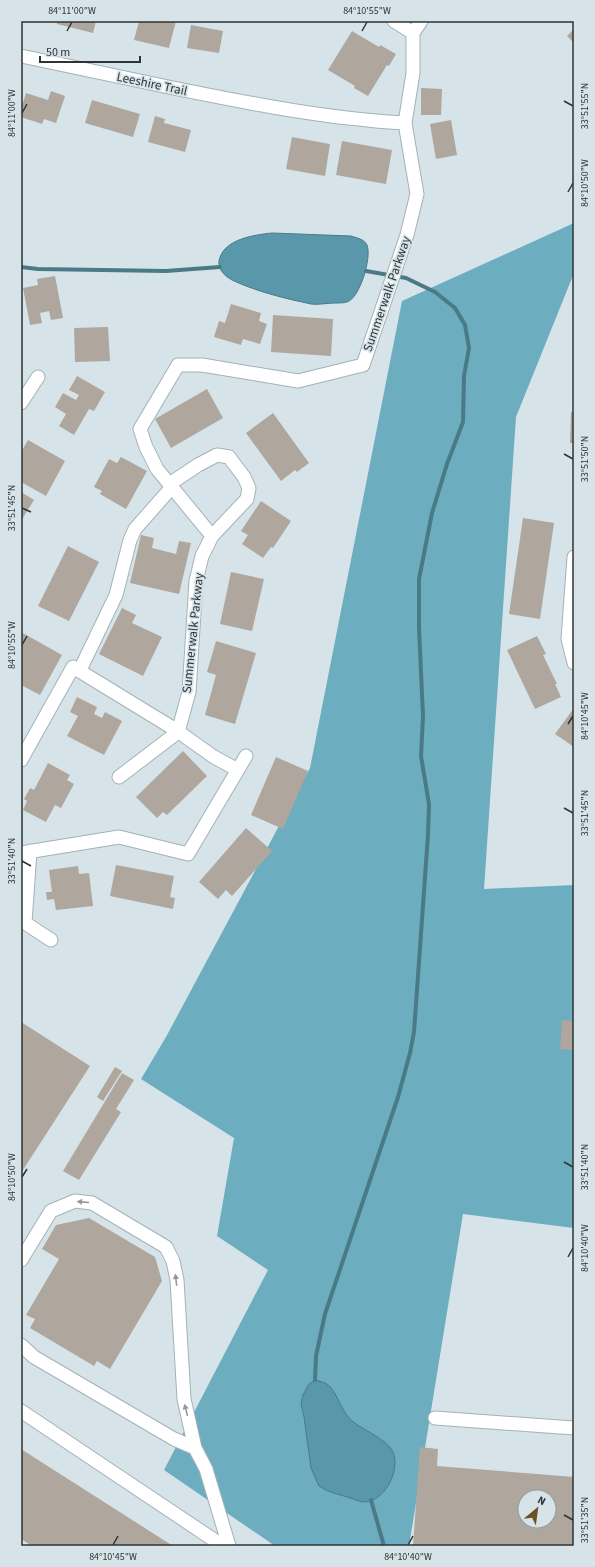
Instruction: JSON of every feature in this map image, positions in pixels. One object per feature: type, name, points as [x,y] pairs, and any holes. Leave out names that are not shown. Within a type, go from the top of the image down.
[{"type":"street","points":[[394,21],[413,33],[421,21]]},
{"type":"street","name":"Summerwalk Parkway","points":[[212,536],[157,469],[146,447],[140,429],[178,365],[202,365],[298,381],[363,365],[407,235],[417,194],[405,122],[413,73],[413,33]]},
{"type":"street","name":"Leeshire Trail","points":[[21,56],[239,102],[380,122],[405,122]]},
{"type":"street","points":[[21,403],[38,377]]},
{"type":"street","name":"Summerwalk Parkway","points":[[21,760],[76,668],[116,595],[130,540],[135,529],[171,487],[171,484],[198,465],[217,455],[228,457],[244,477],[249,488],[247,499],[212,536],[202,556],[196,581],[189,692],[178,732]]},
{"type":"street","points":[[574,557],[568,639],[574,663]]},
{"type":"street","points":[[76,668],[178,732],[214,757],[238,770]]},
{"type":"street","points":[[119,778],[178,732]]},
{"type":"street","points":[[51,940],[25,923],[26,852],[119,837],[188,854],[246,756]]},
{"type":"street","points":[[21,1260],[51,1212],[75,1201],[92,1202],[166,1247],[173,1261],[176,1280],[184,1400],[195,1448],[206,1469],[229,1546]]},
{"type":"street","points":[[21,1345],[34,1357],[174,1439],[195,1448]]},
{"type":"street","points":[[21,1411],[223,1546]]},
{"type":"street","points":[[435,1418],[574,1428]]},
{"type":"shaded area","points":[[574,223],[574,273],[516,417],[484,889],[574,885],[574,1228],[463,1214],[409,1546],[275,1546],[164,1470],[268,1270],[217,1236],[234,1138],[141,1079],[166,1037],[310,768],[402,301]]},
{"type":"shaded area","points":[[272,233],[351,236],[364,241],[367,245],[368,258],[364,276],[352,299],[347,302],[311,304],[254,289],[232,280],[222,272],[219,261],[226,248],[233,243],[248,237]]},
{"type":"shaded area","points":[[315,1380],[326,1383],[330,1387],[350,1419],[382,1440],[392,1450],[395,1462],[392,1478],[384,1491],[378,1497],[365,1502],[359,1501],[330,1492],[319,1486],[311,1468],[301,1404],[303,1395],[309,1384]]},
{"type":"building","points":[[57,21],[96,21],[93,33],[57,24]]},
{"type":"building","points":[[139,21],[176,21],[169,48],[134,40]]},
{"type":"building","points":[[191,25],[223,31],[219,53],[187,48]]},
{"type":"building","points":[[574,29],[574,43],[567,36]]},
{"type":"building","points":[[352,31],[379,47],[380,45],[396,54],[389,66],[387,65],[368,96],[354,88],[355,86],[328,70]]},
{"type":"building","points":[[421,88],[442,89],[441,115],[421,115]]},
{"type":"building","points":[[51,91],[65,96],[56,123],[44,119],[42,124],[21,117],[21,109],[26,93],[48,100]]},
{"type":"building","points":[[92,100],[140,114],[133,137],[85,123]]},
{"type":"building","points":[[155,116],[165,119],[164,123],[191,130],[185,152],[148,142]]},
{"type":"building","points":[[451,120],[457,155],[436,159],[430,124]]},
{"type":"building","points":[[292,137],[330,144],[325,176],[286,169]]},
{"type":"building","points":[[342,141],[392,150],[386,184],[336,175]]},
{"type":"building","points":[[55,276],[63,318],[51,320],[49,311],[40,313],[42,323],[30,325],[23,288],[38,285],[37,279]]},
{"type":"building","points":[[231,304],[261,313],[259,321],[267,324],[260,344],[243,339],[241,345],[214,337],[219,321],[225,323]]},
{"type":"building","points":[[273,315],[333,319],[331,356],[271,352]]},
{"type":"building","points":[[108,327],[110,361],[75,362],[74,328]]},
{"type":"building","points":[[77,376],[105,392],[94,411],[89,409],[74,435],[59,426],[66,414],[55,407],[63,393],[76,400],[79,395],[69,390]]},
{"type":"building","points":[[207,389],[223,418],[171,448],[155,419]]},
{"type":"building","points":[[571,412],[574,412],[574,443],[570,443]]},
{"type":"building","points":[[273,413],[309,463],[297,472],[295,470],[281,481],[246,433]]},
{"type":"building","points":[[28,440],[65,461],[46,496],[21,482],[21,452]]},
{"type":"building","points":[[121,457],[147,471],[126,509],[100,494],[102,491],[94,487],[109,459],[117,463]]},
{"type":"building","points":[[21,492],[34,500],[21,521]]},
{"type":"building","points":[[261,501],[291,521],[273,548],[271,547],[263,558],[242,544],[248,535],[241,531]]},
{"type":"building","points":[[523,518],[554,523],[540,619],[509,614]]},
{"type":"building","points":[[141,535],[154,538],[152,548],[176,554],[179,541],[191,543],[179,594],[130,583]]},
{"type":"building","points":[[68,546],[99,562],[69,621],[38,606]]},
{"type":"building","points":[[231,572],[264,579],[252,631],[220,624]]},
{"type":"building","points":[[122,608],[136,615],[132,623],[162,637],[143,676],[99,654]]},
{"type":"building","points":[[21,632],[62,655],[40,695],[21,685]]},
{"type":"building","points":[[537,636],[546,654],[543,655],[557,684],[555,684],[561,697],[535,709],[507,650]]},
{"type":"building","points":[[216,641],[256,653],[235,724],[205,715],[216,675],[207,672]]},
{"type":"building","points":[[77,697],[97,707],[94,714],[102,718],[105,712],[122,721],[104,755],[67,736],[78,716],[70,712]]},
{"type":"building","points":[[574,708],[574,747],[555,734]]},
{"type":"building","points":[[183,751],[207,776],[167,815],[163,812],[157,818],[136,797]]},
{"type":"building","points":[[276,757],[308,771],[283,829],[251,815]]},
{"type":"building","points":[[48,763],[70,775],[67,780],[74,784],[61,808],[55,805],[46,822],[23,810],[27,801],[24,799],[30,788],[34,790]]},
{"type":"building","points":[[246,828],[272,851],[232,896],[226,890],[218,899],[199,882]]},
{"type":"building","points":[[116,865],[174,876],[170,897],[175,898],[173,909],[110,896]]},
{"type":"building","points":[[78,866],[79,874],[89,873],[93,906],[56,910],[54,899],[47,900],[46,892],[52,892],[49,870]]},
{"type":"building","points":[[562,1020],[574,1021],[574,1050],[560,1049]]},
{"type":"building","points":[[21,1022],[90,1066],[21,1173]]},
{"type":"building","points":[[115,1067],[122,1071],[103,1101],[97,1097]]},
{"type":"building","points":[[122,1073],[134,1080],[116,1109],[121,1112],[79,1180],[63,1171]]},
{"type":"building","points":[[89,1218],[155,1257],[162,1281],[110,1369],[97,1361],[94,1366],[30,1328],[35,1319],[26,1315],[59,1259],[42,1249],[56,1225]]},
{"type":"building","points":[[420,1447],[438,1449],[437,1466],[574,1477],[574,1546],[413,1546]]},
{"type":"building","points":[[21,1449],[173,1546],[32,1546],[21,1539]]},
{"type":"waterway","points":[[21,267],[38,269],[166,271],[220,267]]},
{"type":"waterway","points":[[315,1380],[316,1356],[325,1314],[398,1097],[414,1032],[429,804],[421,756],[423,716],[419,628],[419,579],[432,513],[447,464],[463,422],[464,376],[469,348],[465,325],[455,308],[435,292],[406,278],[366,271]]},
{"type":"waterway","points":[[371,1500],[384,1546]]}]
